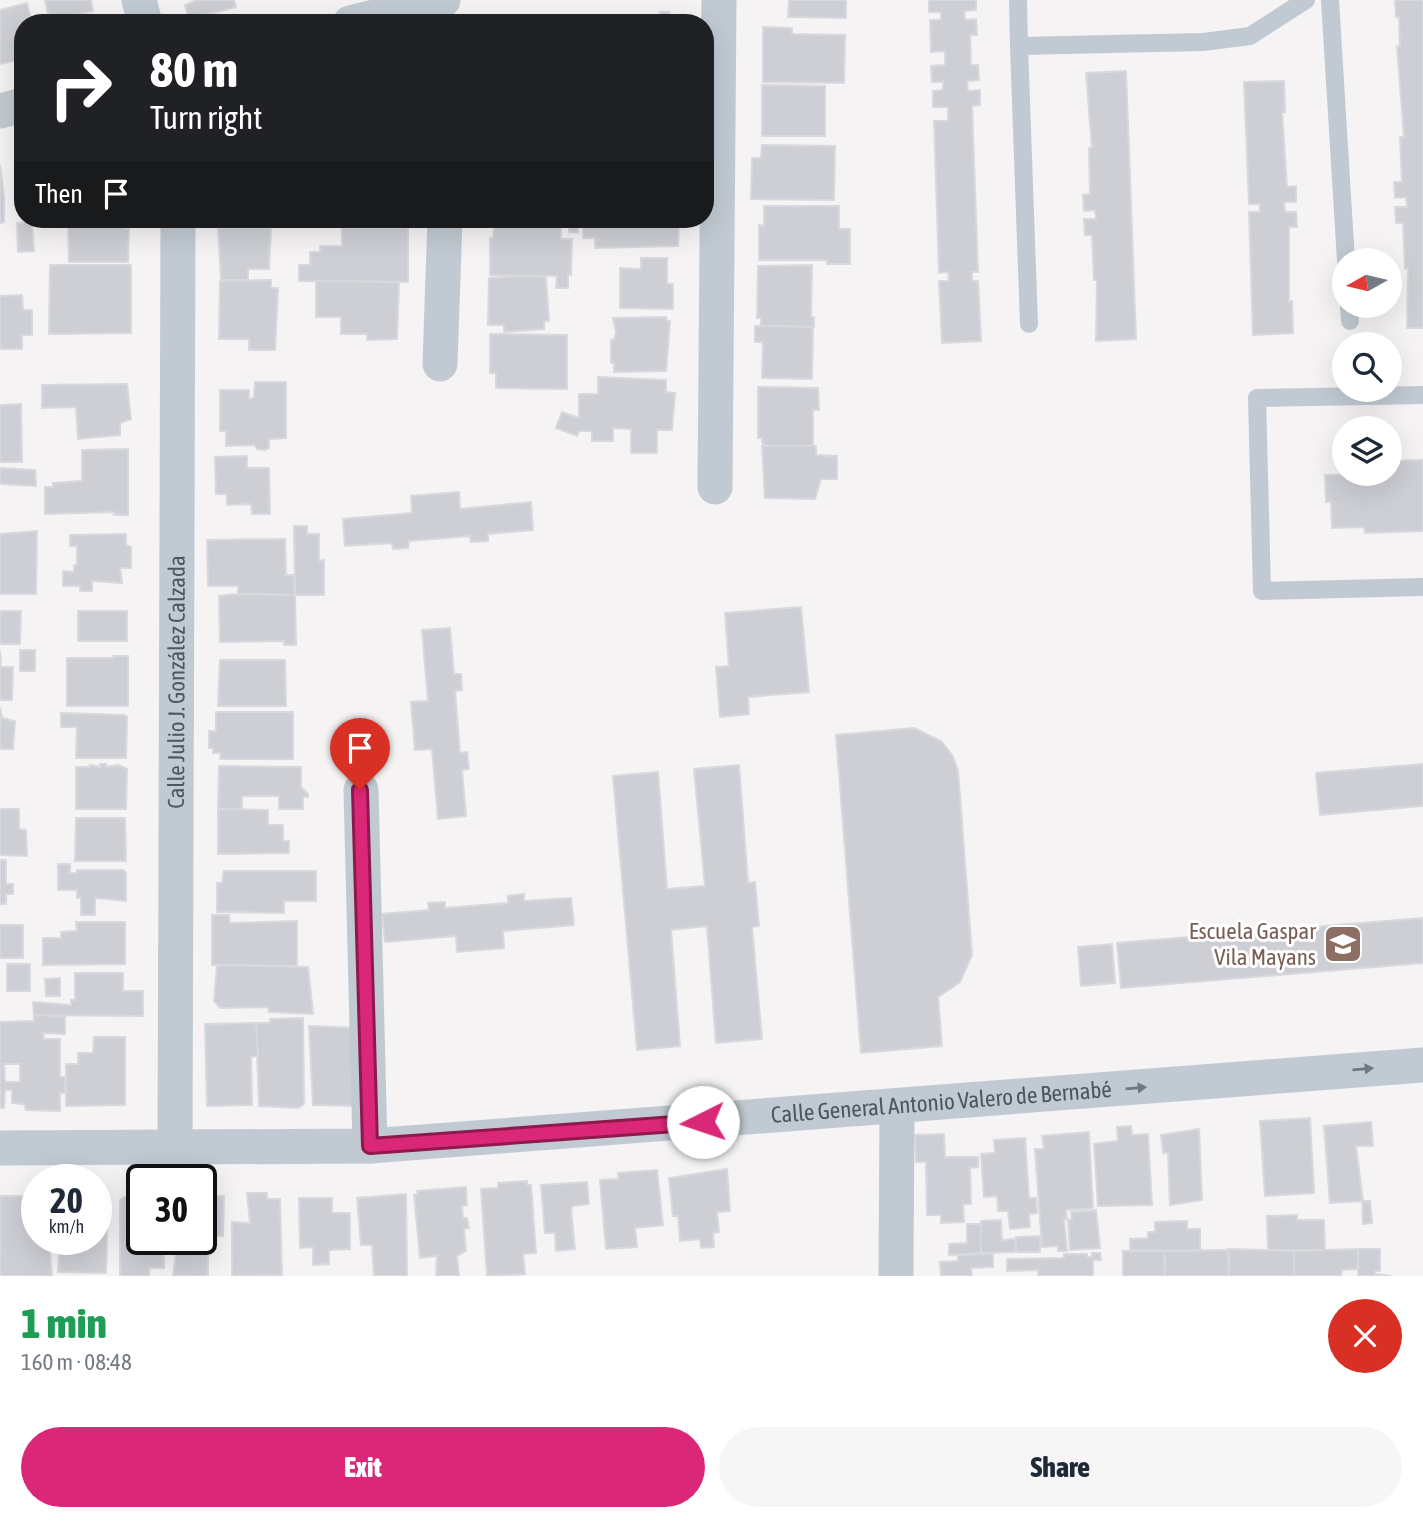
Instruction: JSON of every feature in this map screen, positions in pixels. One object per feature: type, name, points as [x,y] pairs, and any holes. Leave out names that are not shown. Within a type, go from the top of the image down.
[{"type":"street","points":[[715,487],[719,0]]},
{"type":"street","points":[[401,14],[430,9]]},
{"type":"street","name":"Calle Julio J. González Calzada","points":[[175,1148],[177,228]]},
{"type":"street","points":[[440,363],[445,228]]},
{"type":"street","points":[[360,790],[370,1146]]},
{"type":"street","name":"Calle General Antonio Valero de Bernabé","points":[[0,1148],[370,1146],[897,1108],[1423,1065]]},
{"type":"street","points":[[896,1276],[897,1108]]},
{"type":"lane","points":[[1018,0],[1029,324]]},
{"type":"lane","points":[[1018,46],[1203,42],[1251,36],[1306,0]]},
{"type":"lane","points":[[1330,0],[1345,248]]},
{"type":"lane","points":[[1423,395],[1257,398],[1262,591],[1423,587]]},
{"type":"building","points":[[45,0],[91,0],[93,11],[48,14]]},
{"type":"building","points":[[197,0],[234,0],[236,7],[209,14],[188,14],[185,5]]},
{"type":"building","points":[[789,0],[846,0],[846,18],[788,17]]},
{"type":"building","points":[[929,0],[976,0],[976,10],[964,11],[965,20],[976,19],[977,35],[970,35],[971,65],[978,65],[979,80],[967,81],[968,91],[980,90],[980,105],[972,106],[978,272],[972,272],[972,281],[978,281],[981,341],[942,343],[939,281],[949,281],[948,272],[939,273],[934,121],[948,121],[948,107],[933,107],[933,91],[943,90],[943,82],[932,82],[931,66],[945,65],[945,51],[931,52],[930,20],[941,20],[941,12],[929,12]]},
{"type":"building","points":[[1395,0],[1423,0],[1423,328],[1407,328],[1408,268],[1405,269],[1403,223],[1396,223],[1395,207],[1407,207],[1406,197],[1395,198],[1394,182],[1402,182],[1400,137],[1404,137],[1397,46],[1400,46],[1399,17],[1396,17]]},
{"type":"building","points":[[27,3],[30,14],[14,14],[14,61],[0,64],[0,10]]},
{"type":"building","points":[[763,27],[792,28],[792,34],[845,35],[844,83],[763,82]]},
{"type":"building","points":[[1126,71],[1136,339],[1096,341],[1097,280],[1094,280],[1092,235],[1085,235],[1084,219],[1096,219],[1095,210],[1084,211],[1083,195],[1090,194],[1089,148],[1092,148],[1086,73]]},
{"type":"building","points":[[1284,81],[1285,112],[1282,112],[1287,187],[1296,186],[1296,202],[1284,202],[1285,212],[1296,212],[1297,227],[1289,227],[1289,302],[1292,301],[1293,333],[1253,335],[1249,212],[1260,212],[1260,204],[1249,204],[1244,82]]},
{"type":"building","points":[[762,85],[825,86],[825,136],[762,136]]},
{"type":"building","points":[[762,145],[835,146],[834,200],[751,199],[752,158],[761,158]]},
{"type":"building","points":[[0,165],[4,222],[0,223]]},
{"type":"building","points":[[764,206],[839,206],[839,229],[850,229],[850,264],[827,264],[827,260],[759,260],[759,225],[764,226]]},
{"type":"building","points":[[17,228],[32,228],[34,251],[18,252]]},
{"type":"building","points":[[68,228],[129,229],[128,262],[69,262]]},
{"type":"building","points":[[218,228],[271,228],[269,269],[248,269],[248,280],[221,280]]},
{"type":"building","points":[[342,228],[408,228],[408,282],[299,281],[299,265],[310,265],[310,252],[320,252],[320,246],[342,246]]},
{"type":"building","points":[[494,228],[561,228],[561,239],[572,239],[568,288],[556,288],[557,276],[490,275],[490,238],[493,238]]},
{"type":"building","points":[[569,228],[578,228],[578,233],[569,232]]},
{"type":"building","points":[[583,228],[679,228],[678,246],[595,248],[595,238],[583,238]]},
{"type":"building","points":[[641,258],[667,258],[667,284],[673,284],[673,309],[620,308],[620,268],[641,269]]},
{"type":"building","points":[[50,265],[131,265],[131,333],[49,334]]},
{"type":"building","points":[[812,265],[811,317],[814,317],[814,327],[761,326],[761,318],[757,318],[758,266]]},
{"type":"building","points":[[546,277],[549,321],[544,321],[544,329],[504,332],[504,325],[488,325],[489,278]]},
{"type":"building","points":[[271,280],[271,288],[278,288],[275,350],[249,350],[249,339],[219,339],[220,281]]},
{"type":"building","points":[[316,281],[399,282],[397,339],[367,340],[367,334],[341,334],[341,317],[316,317]]},
{"type":"building","points":[[22,295],[23,310],[32,310],[32,335],[22,335],[22,349],[0,349],[0,296]]},
{"type":"building","points":[[666,317],[667,321],[670,321],[666,371],[614,372],[614,363],[611,363],[611,340],[614,340],[616,332],[613,318]]},
{"type":"building","points":[[755,326],[813,327],[812,379],[762,378],[763,342],[755,342]]},
{"type":"building","points":[[490,334],[567,335],[567,389],[496,388],[496,373],[490,373]]},
{"type":"building","points":[[598,377],[666,380],[666,392],[675,393],[672,430],[657,430],[657,453],[631,453],[631,429],[613,428],[613,441],[592,441],[592,431],[579,431],[577,436],[556,428],[562,412],[579,418],[579,394],[598,394]]},
{"type":"building","points":[[255,382],[286,382],[286,438],[269,439],[269,448],[265,450],[257,449],[254,445],[226,446],[226,431],[220,431],[220,390],[249,390],[249,399],[254,398]]},
{"type":"building","points":[[127,384],[131,419],[120,423],[120,435],[78,439],[76,407],[42,408],[42,385]]},
{"type":"building","points":[[758,387],[818,388],[819,410],[813,410],[813,446],[763,446],[762,438],[758,438]]},
{"type":"building","points":[[21,404],[22,462],[0,462],[0,405]]},
{"type":"building","points":[[762,446],[816,446],[816,455],[837,456],[837,479],[821,479],[815,499],[765,498]]},
{"type":"building","points":[[128,449],[128,515],[114,515],[115,512],[45,514],[45,487],[53,487],[53,483],[82,481],[82,450]]},
{"type":"building","points":[[247,456],[247,468],[269,468],[270,514],[252,514],[251,504],[227,505],[227,494],[216,494],[215,457]]},
{"type":"building","points":[[1423,460],[1423,531],[1365,533],[1364,527],[1332,528],[1331,502],[1326,502],[1325,475],[1332,475],[1332,486],[1402,486],[1402,461]]},
{"type":"building","points":[[0,468],[35,470],[36,486],[0,484]]},
{"type":"building","points":[[459,492],[460,509],[531,502],[533,530],[488,534],[488,541],[471,542],[470,536],[409,541],[408,548],[393,549],[392,543],[345,546],[343,519],[412,513],[411,496]]},
{"type":"building","points":[[294,526],[307,526],[307,534],[319,534],[319,561],[324,560],[324,595],[295,595]]},
{"type":"building","points":[[37,531],[36,594],[0,594],[0,534]]},
{"type":"building","points":[[126,534],[126,545],[131,547],[131,568],[120,568],[122,583],[92,581],[92,591],[80,591],[80,586],[63,586],[63,571],[74,572],[74,565],[77,565],[77,546],[70,546],[70,535]]},
{"type":"building","points":[[285,539],[286,575],[294,575],[295,595],[238,594],[238,586],[208,586],[207,540]]},
{"type":"building","points":[[295,595],[296,645],[284,645],[284,641],[220,642],[219,596]]},
{"type":"building","points":[[801,607],[809,692],[748,697],[749,714],[720,717],[716,667],[729,666],[725,613]]},
{"type":"building","points":[[0,611],[21,611],[20,644],[0,644]]},
{"type":"building","points":[[78,611],[127,611],[127,641],[78,641]]},
{"type":"building","points":[[450,628],[454,674],[461,674],[462,690],[455,691],[460,753],[467,752],[469,769],[462,770],[466,816],[438,819],[432,749],[415,750],[411,702],[428,701],[422,630]]},
{"type":"building","points":[[20,650],[35,650],[35,671],[20,671]]},
{"type":"building","points":[[0,651],[1,667],[13,667],[12,700],[0,700]]},
{"type":"building","points":[[128,656],[128,706],[67,706],[67,658]]},
{"type":"building","points":[[220,660],[285,660],[286,706],[218,706]]},
{"type":"building","points":[[0,707],[2,718],[15,721],[13,749],[0,749]]},
{"type":"building","points":[[216,712],[293,712],[293,759],[220,759],[221,753],[213,753],[213,748],[209,748],[209,731],[216,731]]},
{"type":"building","points":[[61,713],[127,717],[126,758],[76,758],[77,727],[61,727]]},
{"type":"building","points":[[914,728],[941,741],[952,755],[958,770],[972,955],[960,982],[938,997],[942,1046],[861,1053],[836,735]]},
{"type":"building","points":[[100,764],[106,764],[106,767],[118,765],[127,769],[126,809],[76,809],[76,767],[100,767]]},
{"type":"building","points":[[1423,764],[1423,806],[1320,815],[1316,773]]},
{"type":"building","points":[[739,765],[748,883],[755,882],[759,926],[752,927],[762,1039],[716,1043],[707,926],[671,930],[680,1046],[637,1050],[613,776],[658,772],[667,889],[705,886],[694,769]]},
{"type":"building","points":[[219,766],[301,767],[301,787],[308,794],[308,797],[303,797],[303,809],[279,809],[279,796],[242,796],[242,810],[218,809]]},
{"type":"building","points":[[0,809],[19,809],[19,829],[26,830],[27,856],[0,855]]},
{"type":"building","points":[[218,809],[268,810],[268,825],[283,825],[283,841],[289,841],[289,853],[218,854]]},
{"type":"building","points":[[76,818],[125,818],[126,861],[75,861]]},
{"type":"building","points":[[0,860],[6,860],[6,884],[13,884],[13,894],[6,894],[6,904],[0,904]]},
{"type":"building","points":[[58,864],[70,864],[70,873],[77,873],[77,870],[123,870],[126,873],[126,901],[95,898],[95,915],[81,915],[81,898],[77,898],[77,890],[58,890]]},
{"type":"building","points":[[224,871],[316,871],[316,901],[284,901],[284,913],[217,912],[217,883],[222,883]]},
{"type":"building","points":[[524,894],[524,901],[571,898],[574,925],[503,931],[504,948],[457,952],[456,936],[385,942],[382,914],[429,910],[428,903],[445,902],[445,908],[508,903],[508,896]]},
{"type":"building","points":[[212,915],[229,915],[230,923],[297,921],[297,966],[212,965]]},
{"type":"building","points":[[1423,918],[1423,963],[1121,988],[1117,943]]},
{"type":"building","points":[[76,922],[125,922],[125,964],[43,965],[43,938],[61,938],[61,932],[77,931]]},
{"type":"building","points":[[0,925],[23,925],[23,958],[0,958]]},
{"type":"building","points":[[1112,944],[1115,983],[1081,986],[1078,947]]},
{"type":"building","points":[[7,964],[30,964],[30,991],[7,991]]},
{"type":"building","points":[[217,965],[308,967],[313,1014],[269,1012],[268,1007],[220,1008],[214,1001]]},
{"type":"building","points":[[75,973],[123,973],[123,991],[143,991],[143,1016],[34,1015],[33,1002],[71,1005],[71,1000],[75,1000]]},
{"type":"building","points":[[60,978],[60,996],[46,996],[45,979]]},
{"type":"building","points":[[34,1015],[65,1016],[65,1034],[43,1033],[44,1039],[60,1039],[60,1077],[65,1077],[65,1093],[60,1093],[60,1111],[26,1110],[24,1104],[12,1103],[12,1090],[5,1090],[4,1108],[0,1108],[0,1022],[34,1021]],"holes":[[[4,1064],[20,1064],[20,1082],[5,1082]]]},
{"type":"building","points":[[303,1018],[304,1104],[298,1108],[259,1106],[256,1023],[270,1023],[270,1019]]},
{"type":"building","points":[[256,1023],[258,1056],[251,1057],[252,1105],[207,1106],[205,1024]]},
{"type":"building","points":[[309,1026],[357,1028],[357,1106],[313,1105]]},
{"type":"building","points":[[94,1037],[125,1037],[125,1105],[66,1106],[66,1064],[78,1064],[78,1053],[93,1053]]},
{"type":"building","points":[[1310,1118],[1314,1193],[1265,1196],[1260,1121]]},
{"type":"building","points":[[1371,1122],[1373,1146],[1356,1146],[1363,1201],[1330,1203],[1324,1126]]},
{"type":"building","points":[[1131,1126],[1132,1135],[1148,1134],[1152,1205],[1098,1206],[1094,1144],[1118,1141],[1117,1127]]},
{"type":"building","points":[[1199,1129],[1202,1200],[1170,1205],[1168,1153],[1163,1153],[1161,1135]]},
{"type":"building","points":[[1089,1132],[1093,1208],[1066,1210],[1067,1219],[1064,1219],[1067,1251],[1058,1251],[1058,1246],[1042,1247],[1035,1149],[1044,1149],[1042,1136]]},
{"type":"building","points":[[944,1134],[945,1157],[978,1157],[978,1167],[970,1168],[971,1204],[963,1204],[964,1222],[941,1223],[941,1215],[927,1215],[926,1162],[916,1162],[915,1135]]},
{"type":"building","points":[[1025,1138],[1029,1198],[1036,1198],[1037,1213],[1029,1214],[1030,1227],[1010,1229],[1008,1211],[998,1211],[997,1196],[984,1197],[981,1154],[995,1153],[994,1140]]},
{"type":"building","points":[[727,1169],[730,1211],[717,1212],[719,1232],[713,1233],[714,1247],[701,1248],[700,1239],[680,1241],[678,1216],[673,1216],[669,1178]]},
{"type":"building","points":[[657,1170],[663,1225],[635,1228],[637,1247],[606,1249],[600,1180],[618,1179],[618,1173]]},
{"type":"building","points":[[527,1181],[527,1185],[531,1185],[536,1253],[523,1254],[525,1274],[487,1276],[481,1189],[498,1188],[498,1183]]},
{"type":"building","points":[[587,1182],[589,1204],[573,1206],[571,1209],[575,1249],[556,1251],[555,1233],[545,1233],[541,1185]]},
{"type":"building","points":[[466,1187],[467,1205],[462,1206],[463,1218],[467,1218],[469,1228],[464,1229],[466,1251],[457,1256],[459,1276],[436,1276],[437,1256],[420,1258],[414,1195],[418,1194],[417,1191]]},
{"type":"building","points":[[247,1193],[267,1193],[267,1199],[280,1199],[282,1275],[232,1276],[232,1222],[250,1223]]},
{"type":"building","points":[[406,1194],[407,1276],[374,1276],[372,1245],[361,1245],[357,1198]]},
{"type":"building","points":[[0,1196],[21,1196],[21,1255],[50,1255],[52,1276],[0,1276]]},
{"type":"building","points":[[217,1196],[224,1196],[223,1236],[217,1236]]},
{"type":"building","points":[[124,1197],[126,1255],[164,1255],[164,1268],[150,1268],[149,1276],[120,1276],[120,1200]]},
{"type":"building","points":[[299,1198],[332,1198],[332,1213],[350,1213],[350,1249],[329,1250],[329,1264],[313,1265],[313,1247],[300,1248]]},
{"type":"building","points":[[1362,1201],[1370,1201],[1372,1223],[1363,1224]]},
{"type":"building","points":[[1096,1210],[1100,1248],[1070,1250],[1068,1220],[1072,1219],[1071,1212]]},
{"type":"building","points":[[1297,1215],[1297,1220],[1324,1220],[1325,1250],[1268,1250],[1267,1216]]},
{"type":"building","points":[[1001,1220],[1002,1240],[1015,1239],[1016,1252],[981,1253],[981,1221]]},
{"type":"building","points":[[1187,1221],[1187,1229],[1200,1229],[1200,1251],[1130,1250],[1130,1239],[1148,1238],[1148,1232],[1155,1232],[1155,1222]]},
{"type":"building","points":[[967,1224],[981,1224],[981,1253],[949,1255],[949,1244],[967,1243]]},
{"type":"building","points":[[1040,1236],[1040,1252],[1016,1252],[1016,1237]]},
{"type":"building","points":[[1228,1249],[1294,1251],[1294,1276],[1229,1276]]},
{"type":"building","points":[[1358,1249],[1358,1269],[1342,1270],[1341,1276],[1294,1276],[1294,1251]]},
{"type":"building","points":[[1358,1249],[1380,1249],[1380,1271],[1375,1271],[1375,1274],[1391,1276],[1358,1276]]},
{"type":"building","points":[[1228,1250],[1229,1276],[1165,1276],[1164,1251]]},
{"type":"building","points":[[1123,1251],[1164,1251],[1165,1276],[1123,1276]]},
{"type":"building","points":[[1092,1253],[1100,1253],[1101,1260],[1093,1260],[1093,1276],[1038,1276],[1038,1270],[1007,1271],[1007,1259],[1064,1258],[1064,1254],[1087,1254],[1087,1257],[1092,1257]]},
{"type":"building","points":[[993,1254],[993,1267],[971,1268],[972,1276],[941,1276],[940,1262],[958,1261],[958,1255]]},
{"type":"building","points":[[59,1255],[106,1255],[106,1273],[58,1272]]},
{"type":"building","points":[[176,1255],[208,1255],[208,1276],[173,1276]]},
{"type":"place","name":"Escuela Gaspar Vila Mayans","points":[[1343,944]]},
{"type":"route","points":[[360,790],[370,1146],[703,1122]]}]
